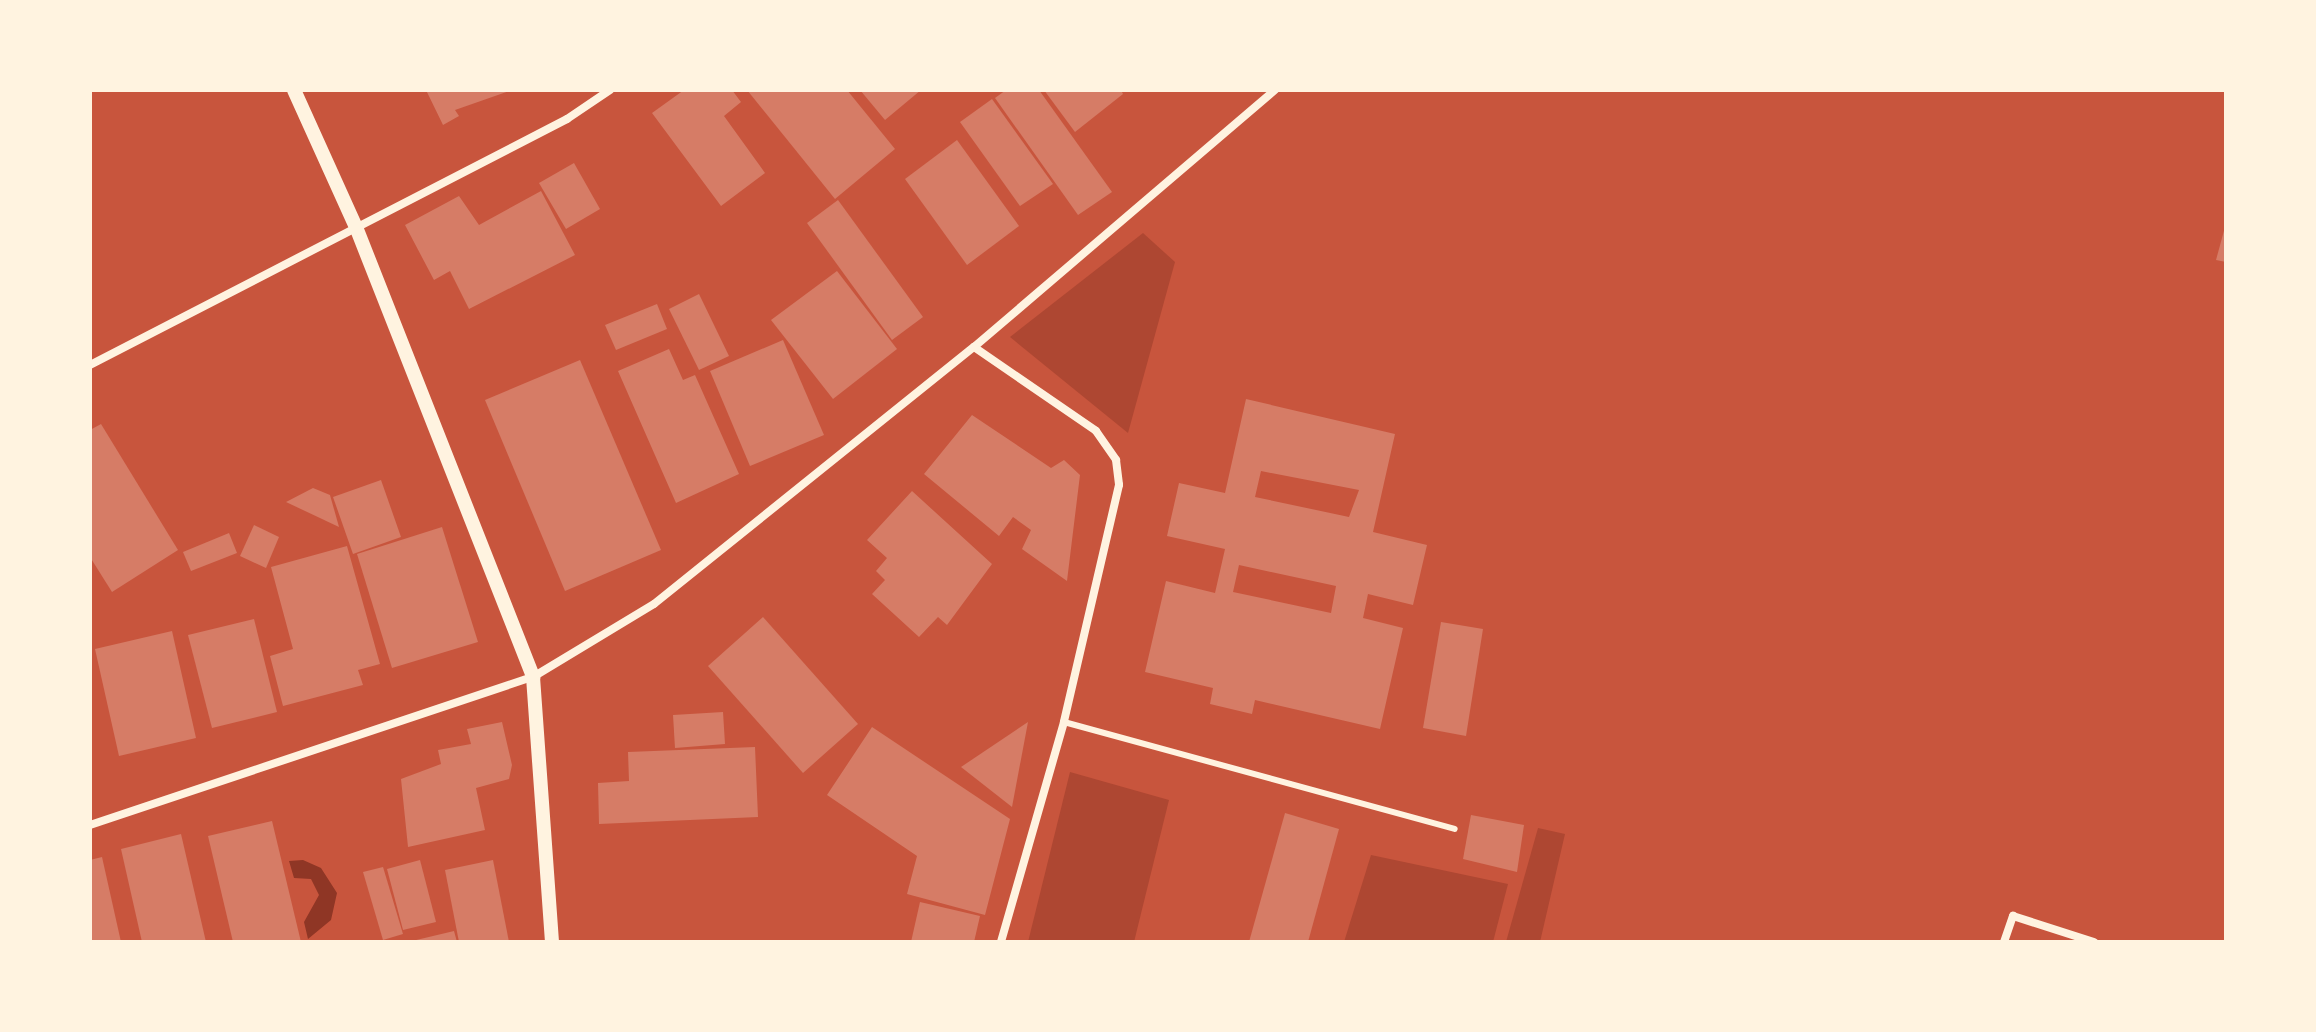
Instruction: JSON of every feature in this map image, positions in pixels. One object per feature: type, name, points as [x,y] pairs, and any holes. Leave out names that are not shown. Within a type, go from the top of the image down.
[{"type":"street","points":[[294,90],[356,227],[533,677],[552,942]]},
{"type":"street","points":[[90,365],[610,90]]},
{"type":"street","points":[[90,825],[533,677],[717,558],[974,347],[1275,90]]},
{"type":"street","points":[[974,347],[1107,442],[1119,485],[1064,722],[1001,942]]},
{"type":"street","points":[[2004,942],[2013,916],[2094,942]]},
{"type":"lane","points":[[1064,722],[1455,829]]},
{"type":"shaded area","points":[[1143,233],[1175,262],[1128,433],[1010,337]]},
{"type":"shaded area","points":[[1070,772],[1169,800],[1134,942],[1028,942]]},
{"type":"shaded area","points":[[1538,828],[1565,834],[1540,942],[1506,942]]},
{"type":"shaded area","points":[[1371,855],[1508,884],[1493,942],[1344,942]]},
{"type":"shaded area","points":[[303,860],[321,868],[337,893],[331,920],[308,939],[304,922],[319,895],[311,879],[294,878],[289,861]]},
{"type":"building","points":[[426,90],[512,90],[455,110],[459,116],[443,125]]},
{"type":"building","points":[[684,90],[732,90],[741,102],[724,116],[765,173],[721,206],[652,113]]},
{"type":"building","points":[[747,90],[847,90],[895,149],[835,199]]},
{"type":"building","points":[[860,90],[921,90],[885,120]]},
{"type":"building","points":[[1006,90],[1039,90],[1112,192],[1078,215],[995,98]]},
{"type":"building","points":[[1044,90],[1121,90],[1123,94],[1075,132]]},
{"type":"building","points":[[992,99],[1053,184],[1020,206],[960,122]]},
{"type":"building","points":[[957,140],[1019,226],[967,265],[905,179]]},
{"type":"building","points":[[574,163],[600,209],[566,229],[539,183]]},
{"type":"building","points":[[541,191],[575,255],[469,309],[450,271],[434,280],[405,225],[459,196],[479,225]]},
{"type":"building","points":[[838,200],[923,317],[892,340],[807,223]]},
{"type":"building","points":[[2226,227],[2226,262],[2216,260]]},
{"type":"building","points":[[837,271],[897,349],[833,399],[771,320]]},
{"type":"building","points":[[699,294],[729,356],[699,370],[669,309]]},
{"type":"building","points":[[657,304],[667,329],[616,350],[605,325]]},
{"type":"building","points":[[783,340],[824,435],[750,466],[710,371]]},
{"type":"building","points":[[669,349],[683,380],[695,375],[739,474],[676,503],[618,371]]},
{"type":"building","points":[[580,360],[661,550],[565,591],[485,400]]},
{"type":"building","points":[[1246,399],[1395,434],[1373,532],[1427,545],[1413,605],[1368,594],[1363,618],[1403,628],[1380,729],[1255,700],[1252,714],[1210,704],[1213,688],[1145,672],[1166,581],[1215,593],[1225,549],[1167,536],[1179,483],[1225,493]],"holes":[[[1261,471],[1359,490],[1349,517],[1255,497]],[[1239,565],[1336,586],[1331,613],[1233,592]]]},
{"type":"building","points":[[972,415],[1051,468],[1064,460],[1080,475],[1067,581],[1022,549],[1031,530],[1013,517],[999,536],[924,474]]},
{"type":"building","points":[[101,424],[178,550],[112,592],[90,557],[90,430]]},
{"type":"building","points":[[381,480],[401,537],[353,554],[333,497]]},
{"type":"building","points":[[313,488],[330,495],[339,527],[286,502]]},
{"type":"building","points":[[912,491],[992,564],[947,625],[938,617],[919,637],[872,594],[885,580],[876,571],[887,558],[867,540]]},
{"type":"building","points":[[254,525],[279,537],[266,568],[240,556]]},
{"type":"building","points":[[442,527],[478,642],[392,668],[357,554]]},
{"type":"building","points":[[229,533],[237,553],[191,571],[183,552]]},
{"type":"building","points":[[347,546],[380,664],[358,670],[363,685],[283,706],[270,656],[293,649],[271,567]]},
{"type":"building","points":[[763,617],[858,724],[803,773],[708,666]]},
{"type":"building","points":[[254,619],[277,712],[212,728],[188,635]]},
{"type":"building","points":[[1441,622],[1483,629],[1466,736],[1423,728]]},
{"type":"building","points":[[172,631],[196,738],[119,756],[95,649]]},
{"type":"building","points":[[723,712],[725,744],[675,748],[673,715]]},
{"type":"building","points":[[502,722],[512,765],[509,779],[476,788],[485,830],[408,847],[401,779],[441,764],[438,750],[471,744],[467,729]]},
{"type":"building","points":[[1028,722],[1012,807],[961,767]]},
{"type":"building","points":[[872,727],[1010,819],[985,915],[907,894],[917,856],[827,795]]},
{"type":"building","points":[[755,747],[758,817],[599,824],[598,783],[629,781],[628,752]]},
{"type":"building","points":[[1285,813],[1339,829],[1308,942],[1249,942]]},
{"type":"building","points":[[1471,815],[1524,825],[1517,872],[1463,859]]},
{"type":"building","points":[[272,821],[301,942],[233,942],[208,836]]},
{"type":"building","points":[[181,834],[206,942],[142,942],[121,849]]},
{"type":"building","points":[[102,857],[121,942],[90,942],[90,860]]},
{"type":"building","points":[[420,860],[436,922],[403,930],[387,869]]},
{"type":"building","points":[[493,860],[509,942],[459,942],[445,870]]},
{"type":"building","points":[[383,867],[403,934],[383,940],[363,872]]},
{"type":"building","points":[[920,902],[980,916],[974,942],[911,942]]},
{"type":"building","points":[[454,931],[457,942],[412,942],[412,941]]}]
